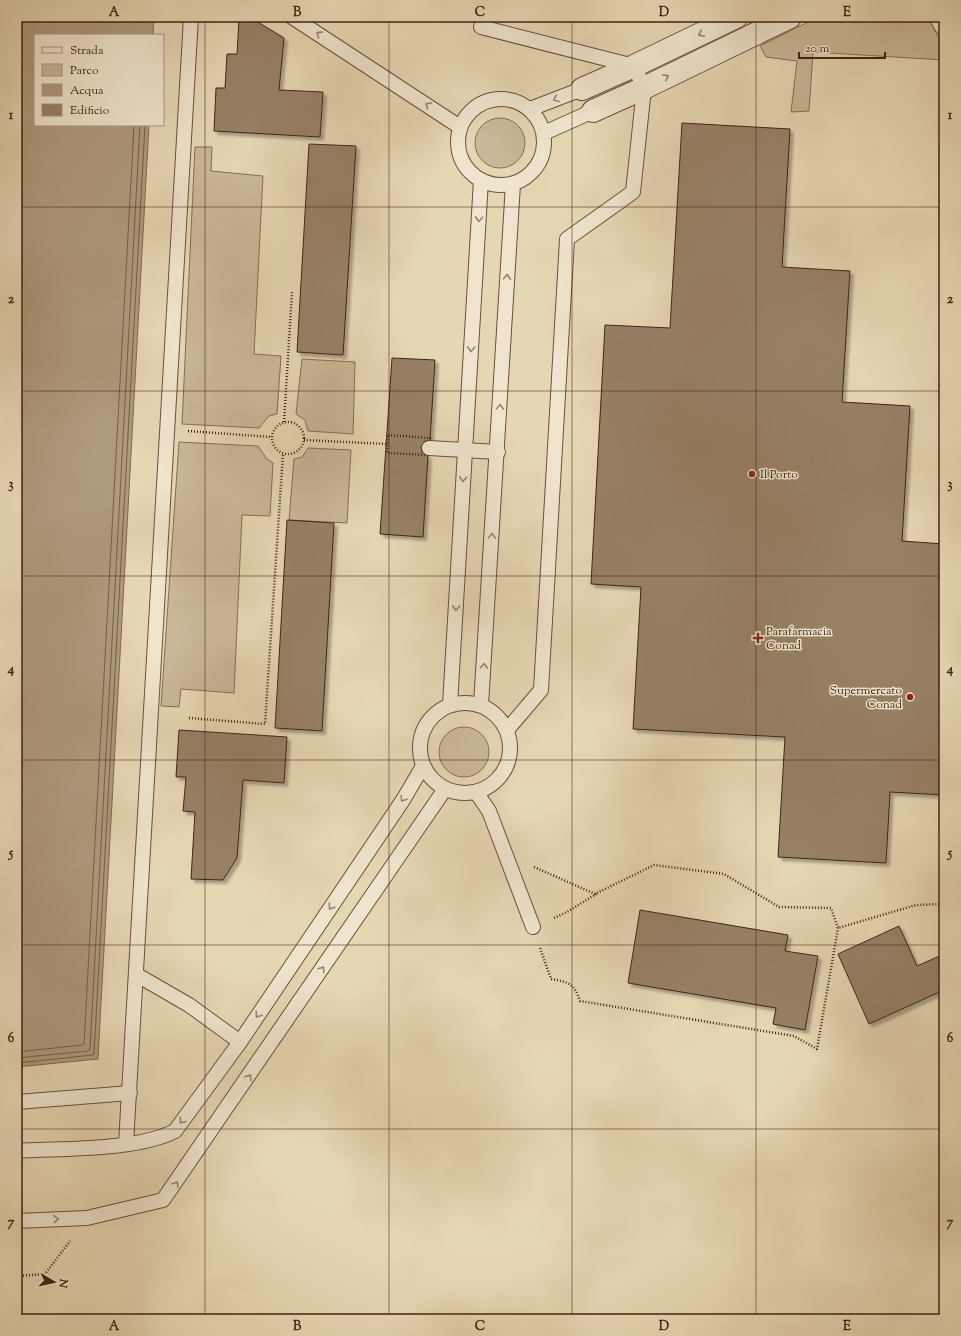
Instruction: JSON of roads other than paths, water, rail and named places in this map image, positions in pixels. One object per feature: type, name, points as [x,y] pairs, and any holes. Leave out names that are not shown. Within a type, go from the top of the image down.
[{"type":"street","points":[[582,88],[634,66],[736,17]]},
{"type":"street","points":[[593,111],[644,88],[790,17]]},
{"type":"street","points":[[941,17],[944,23]]},
{"type":"lane","points":[[126,1144],[137,975],[191,17]]},
{"type":"lane","points":[[292,17],[460,127]]},
{"type":"lane","points":[[481,27],[634,66],[644,88],[633,192],[567,239],[541,690],[507,730]]},
{"type":"lane","points":[[530,109],[582,88]]},
{"type":"lane","points":[[505,98],[518,101],[530,109],[539,120],[544,133],[545,146],[541,159],[534,170],[513,184],[502,185],[481,180],[472,175],[461,158],[458,147],[460,127],[468,114],[478,105],[491,99],[505,98]]},
{"type":"lane","points":[[544,133],[593,111]]},
{"type":"lane","points":[[450,705],[481,180]]},
{"type":"lane","points":[[481,705],[498,452],[513,184]]},
{"type":"lane","points":[[429,448],[498,452]]},
{"type":"lane","points":[[460,702],[481,705],[492,711],[501,720],[507,730],[510,751],[508,762],[502,776],[490,786],[476,792],[460,794],[445,789],[436,783],[423,766],[419,754],[423,730],[430,719],[439,710],[450,705],[460,702]]},
{"type":"lane","points":[[17,1151],[126,1144],[162,1137],[175,1131],[240,1042],[403,800],[423,766]]},
{"type":"lane","points":[[17,1221],[87,1218],[163,1200],[172,1190],[445,789]]},
{"type":"lane","points":[[476,792],[489,811],[533,927]]},
{"type":"lane","points":[[137,975],[189,1005],[240,1042]]},
{"type":"lane","points":[[17,1102],[130,1093]]},
{"type":"water","points":[[17,17],[154,17],[153,34],[34,34],[34,126],[149,126],[98,1059],[17,1067]]},
{"type":"place","name":"Il Porto","points":[[752,474]]},
{"type":"place","name":"Parafarmacia Conad","points":[[758,638]]},
{"type":"place","name":"Supermercato Conad","points":[[910,697]]}]
